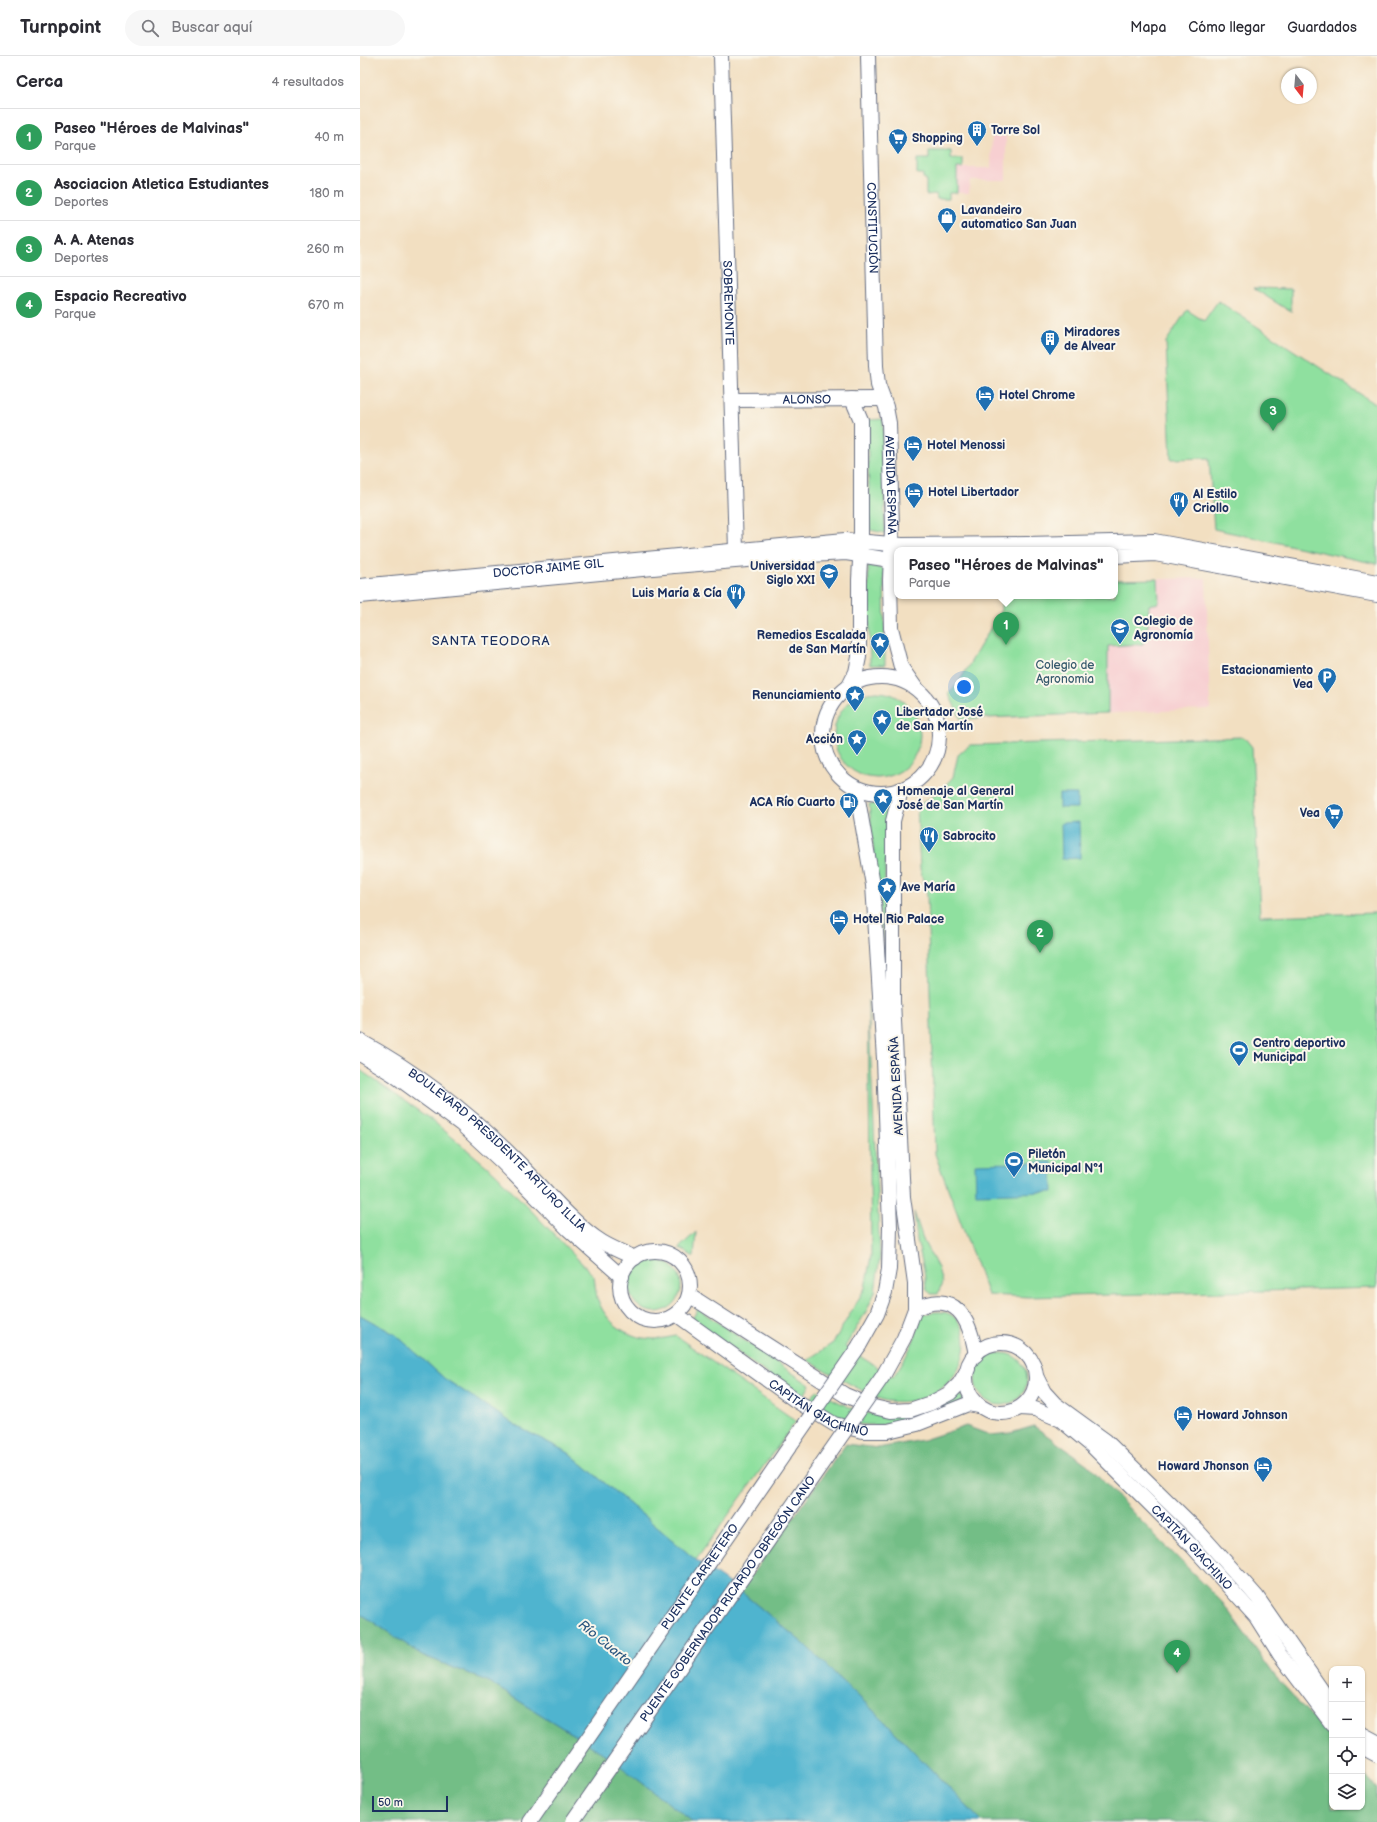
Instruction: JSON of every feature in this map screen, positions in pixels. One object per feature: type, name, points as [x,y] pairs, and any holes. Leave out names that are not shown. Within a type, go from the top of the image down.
[{"type":"main road","name":"SOBREMONTE","points":[[721,56],[736,550]]},
{"type":"main road","name":"CONSTITUCIÓN","points":[[868,56],[876,366],[878,385],[882,399]]},
{"type":"main road","points":[[849,686],[856,672],[859,657],[861,541],[861,420],[852,399]]},
{"type":"main road","name":"ALONSO","points":[[732,400],[882,399]]},
{"type":"main road","name":"AVENIDA ESPAÑA","points":[[882,399],[886,407],[889,423],[891,545],[894,560],[891,628],[901,667],[914,687]]},
{"type":"main road","name":"DOCTOR JAIME GIL","points":[[360,586],[845,540],[891,545],[1154,541],[1377,582]]},
{"type":"main road","name":"DOCTOR JAIME GIL","points":[[360,596],[674,566],[846,553],[894,560]]},
{"type":"main road","points":[[1118,556],[1154,554],[1377,595]]},
{"type":"main road","points":[[882,677],[899,679],[914,687],[928,700],[937,717],[940,735],[937,753],[929,769],[917,781],[901,790],[882,793],[856,788],[847,783],[834,770],[825,754],[822,736],[826,716],[835,699],[849,686],[865,679],[882,677]]},
{"type":"main road","name":"AVENIDA ESPAÑA","points":[[856,788],[872,885],[884,1059],[890,1227],[889,1268],[885,1292],[877,1314],[859,1346]]},
{"type":"main road","name":"AVENIDA ESPAÑA","points":[[883,1376],[904,1338],[915,1309],[915,1283],[903,1197],[892,1001],[893,821],[901,790]]},
{"type":"main road","name":"BOULEVARD PRESIDENTE ARTURO ILLIA","points":[[360,1041],[401,1065],[468,1116],[510,1153],[576,1221],[602,1242],[635,1258]]},
{"type":"main road","name":"BOULEVARD PRESIDENTE ARTURO ILLIA","points":[[360,1054],[394,1075],[461,1124],[518,1178],[568,1230],[622,1277]]},
{"type":"main road","points":[[664,1252],[676,1258],[683,1266],[688,1274],[690,1284],[689,1295],[684,1306],[676,1314],[666,1319],[655,1321],[644,1319],[634,1314],[627,1306],[622,1297],[620,1287],[622,1277],[628,1264],[635,1258],[647,1253],[664,1252]]},
{"type":"main road","name":"CAPITÁN GIACHINO","points":[[689,1295],[845,1396],[874,1407],[891,1411],[910,1410],[931,1402],[950,1393],[960,1384],[968,1369]]},
{"type":"main road","points":[[915,1309],[925,1304],[938,1302],[950,1304],[960,1311],[967,1322],[973,1338],[976,1355]]},
{"type":"main road","name":"CAPITÁN GIACHINO","points":[[676,1314],[795,1400],[834,1424],[863,1431],[888,1431],[918,1424],[968,1404],[979,1406]]},
{"type":"main road","points":[[1004,1344],[1022,1350],[1034,1366],[1036,1376],[1035,1388],[1029,1400],[1020,1408],[1010,1412],[1000,1413],[989,1411],[979,1406],[968,1389],[966,1379],[968,1369],[976,1355],[984,1348],[993,1345],[1004,1344]]},
{"type":"main road","name":"PUENTE CARRETERO","points":[[530,1822],[859,1346]]},
{"type":"main road","name":"PUENTE GOBERNADOR RICARDO OBREGÓN CANO","points":[[572,1822],[883,1376]]},
{"type":"main road","name":"CAPITÁN GIACHINO","points":[[1036,1376],[1044,1392],[1055,1404],[1106,1441],[1197,1530],[1237,1574],[1257,1597],[1330,1702]]},
{"type":"main road","name":"CAPITÁN GIACHINO","points":[[1020,1408],[1035,1409],[1060,1420],[1091,1445],[1191,1545],[1256,1618],[1280,1655],[1329,1720]]},
{"type":"main road","points":[[1365,1736],[1377,1742]]},
{"type":"main road","points":[[1365,1749],[1377,1755]]},
{"type":"shaded area","points":[[992,135],[1006,136],[1006,180],[970,180],[969,193],[957,193],[957,168],[991,168]]},
{"type":"shaded area","name":"Colegio de Agronomía","points":[[1206,578],[1210,709],[979,719],[1010,679],[1111,599],[1118,599],[1118,580]]},
{"type":"green space","points":[[929,151],[951,151],[951,159],[963,159],[963,168],[957,168],[957,193],[949,193],[949,199],[937,199],[936,194],[926,195],[926,179],[923,178],[923,174],[917,174],[917,159],[929,159]]},
{"type":"green space","points":[[1253,288],[1291,289],[1291,312]]},
{"type":"green space","points":[[1218,301],[1377,405],[1377,564],[1214,529],[1209,458],[1171,459],[1166,342],[1187,310],[1204,321]]},
{"type":"green space","points":[[883,419],[885,533],[870,530],[867,420]]},
{"type":"green space","points":[[868,565],[884,569],[885,665],[870,665]]},
{"type":"green space","name":"Colegio de Agronomia","points":[[1158,579],[1159,603],[1149,605],[1148,625],[1143,644],[1108,646],[1108,713],[961,719],[948,693],[958,684],[1001,610],[1001,599],[1118,599],[1118,580]]},
{"type":"green space","points":[[869,692],[885,692],[894,695],[908,704],[917,718],[920,727],[920,743],[917,752],[908,766],[894,775],[885,778],[869,778],[853,771],[846,766],[841,759],[834,743],[834,727],[841,711],[846,704],[853,699]]},
{"type":"green space","points":[[1244,737],[1252,747],[1260,916],[1377,913],[1377,1288],[1029,1297],[988,1295],[935,1154],[927,895],[920,869],[917,806],[937,794],[953,777],[958,755],[970,745]]},
{"type":"green space","points":[[869,804],[887,804],[883,947]]},
{"type":"green space","points":[[868,1000],[880,1256],[875,1292],[867,1310],[845,1347],[893,1377],[910,1348],[917,1332],[921,1315],[936,1312],[951,1315],[961,1326],[965,1341],[962,1359],[953,1376],[938,1391],[916,1400],[882,1400],[855,1387],[807,1360],[833,1343],[865,1288],[871,1256]]},
{"type":"green space","points":[[360,1070],[433,1121],[496,1174],[594,1276],[596,1294],[601,1306],[606,1315],[619,1328],[627,1333],[645,1338],[658,1339],[676,1336],[796,1421],[696,1560],[569,1453],[520,1428],[445,1379],[396,1335],[360,1315]]},
{"type":"green space","points":[[914,1212],[924,1242],[938,1268],[942,1283],[938,1294],[931,1294],[926,1288],[924,1270],[917,1240]]},
{"type":"green space","points":[[696,1232],[694,1257],[679,1248]]},
{"type":"green space","points":[[655,1260],[665,1262],[673,1268],[679,1276],[681,1286],[679,1296],[673,1304],[665,1310],[655,1312],[645,1310],[637,1304],[631,1296],[629,1286],[631,1276],[637,1268],[645,1262]]},
{"type":"green space","points":[[698,1309],[810,1385],[802,1399],[692,1319]]},
{"type":"green space","points":[[1001,1353],[1011,1355],[1019,1361],[1025,1369],[1027,1379],[1025,1389],[1019,1397],[1011,1403],[1001,1405],[991,1403],[983,1397],[977,1389],[975,1379],[977,1369],[983,1361],[991,1355]]},
{"type":"green space","points":[[817,1390],[836,1401],[857,1410],[890,1416],[901,1415],[922,1408],[959,1392],[964,1401],[931,1413],[899,1422],[882,1425],[866,1425],[849,1422],[831,1416],[807,1403]]},
{"type":"green space","points":[[966,1426],[990,1435],[1011,1433],[1034,1426],[1088,1465],[1135,1515],[1222,1602],[1275,1676],[1329,1736],[1329,1810],[1365,1810],[1365,1775],[1377,1789],[1377,1822],[982,1822],[882,1719],[804,1644],[740,1591],[846,1444],[878,1448],[923,1440]]},
{"type":"green space","points":[[360,1613],[422,1655],[487,1681],[606,1755],[693,1822],[360,1822]]},
{"type":"water","points":[[1059,794],[1077,794],[1077,808],[1059,808]]},
{"type":"water","points":[[1079,822],[1080,858],[1062,859],[1061,823]]},
{"type":"water","name":"Piletón Municipal Nº1","points":[[1052,1162],[1053,1192],[976,1194],[975,1164]]},
{"type":"water","name":"Río Cuarto","points":[[360,1315],[396,1335],[445,1379],[520,1428],[569,1453],[696,1560],[740,1591],[804,1644],[882,1719],[982,1822],[693,1822],[606,1755],[487,1681],[422,1655],[360,1613]]},
{"type":"place","name":"Torre Sol","points":[[977,147]]},
{"type":"place","name":"Shopping","points":[[898,155]]},
{"type":"place","name":"Lavandeiro automatico San Juan","points":[[947,234]]},
{"type":"place","name":"Miradores de Alvear","points":[[1050,356]]},
{"type":"place","name":"Hotel Chrome","points":[[985,412]]},
{"type":"place","name":"A. A. Atenas","points":[[1273,431]]},
{"type":"place","name":"Hotel Menossi","points":[[913,462]]},
{"type":"place","name":"Hotel Libertador","points":[[914,509]]},
{"type":"place","name":"Al Estilo Criollo","points":[[1179,518]]},
{"type":"place","name":"Universidad Siglo XXI","points":[[829,590]]},
{"type":"place","name":"Luis María & Cía","points":[[736,610]]},
{"type":"place","name":"Paseo \"Héroes de Malvinas\"","points":[[1006,645]]},
{"type":"place","name":"Colegio de Agronomía","points":[[1120,645]]},
{"type":"place","name":"Remedios Escalada de San Martín","points":[[880,659]]},
{"type":"place","name":"Estacionamiento Vea","points":[[1327,694]]},
{"type":"place","name":"Renunciamiento","points":[[855,712]]},
{"type":"place","name":"Libertador José de San Martín","points":[[882,736]]},
{"type":"place","name":"Acción","points":[[857,756]]},
{"type":"place","name":"Homenaje al General José de San Martín","points":[[883,815]]},
{"type":"place","name":"ACA Río Cuarto","points":[[849,819]]},
{"type":"place","name":"Vea","points":[[1334,830]]},
{"type":"place","name":"Sabrocito","points":[[929,853]]},
{"type":"place","name":"Ave María","points":[[887,904]]},
{"type":"place","name":"Hotel Rio Palace","points":[[839,936]]},
{"type":"place","name":"Asociacion Atletica Estudiantes","points":[[1040,953]]},
{"type":"place","name":"Centro deportivo Municipal","points":[[1239,1067]]},
{"type":"place","name":"Piletón Municipal Nº1","points":[[1014,1178]]},
{"type":"place","name":"Howard Johnson","points":[[1183,1432]]},
{"type":"place","name":"Howard Jhonson","points":[[1263,1483]]},
{"type":"place","name":"Espacio Recreativo","points":[[1177,1673]]},
{"type":"district","name":"SANTA TEODORA","points":[[491,641]]}]
